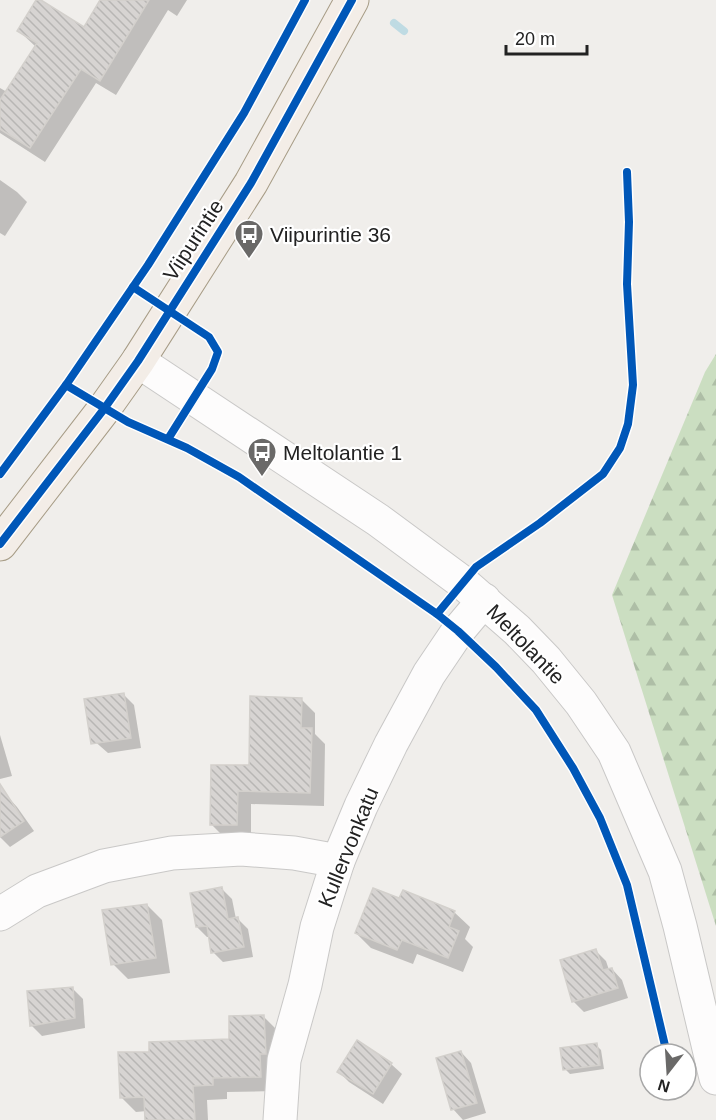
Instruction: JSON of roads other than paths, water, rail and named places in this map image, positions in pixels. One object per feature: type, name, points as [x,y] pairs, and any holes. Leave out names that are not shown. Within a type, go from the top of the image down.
[{"type":"main road","name":"Viipurintie","points":[[0,544],[138,361],[251,183],[352,0]]},
{"type":"street","name":"Meltolantie","points":[[138,361],[378,520],[462,582],[546,660],[581,703],[614,752],[664,871],[680,926],[716,1078]]},
{"type":"street","name":"Kullervonkatu","points":[[280,1120],[284,1060],[305,985],[317,927],[338,861],[391,744],[429,674],[458,631],[484,600]]},
{"type":"street","points":[[0,914],[37,891],[104,866],[172,853],[241,849],[338,861]]},
{"type":"waterway","points":[[394,23],[404,31]]},
{"type":"place","name":"Viipurintie 36","points":[[249,260]]},
{"type":"place","name":"Meltolantie 1","points":[[262,478]]}]
